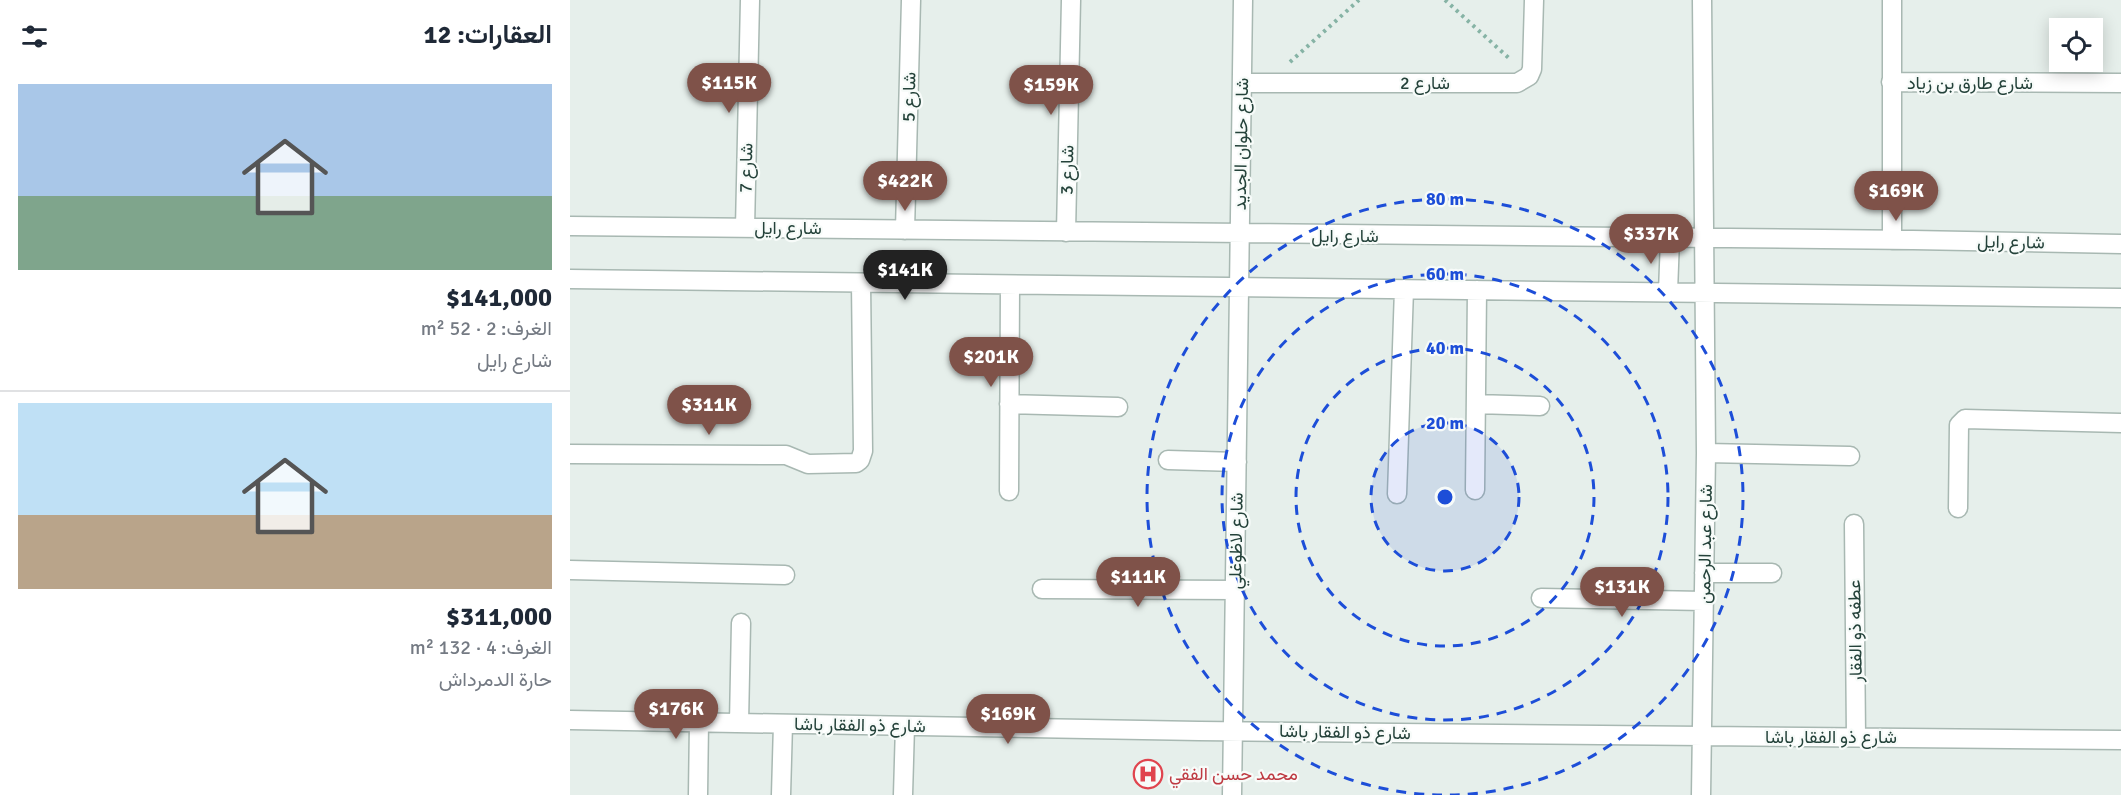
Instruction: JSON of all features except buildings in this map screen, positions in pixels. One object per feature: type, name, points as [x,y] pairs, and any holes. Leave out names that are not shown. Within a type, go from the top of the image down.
[{"type":"street","name":"شارع 7","points":[[745,228],[750,0]]},
{"type":"street","name":"شارع 5","points":[[906,230],[911,0]]},
{"type":"street","name":"شارع 3","points":[[1066,232],[1071,0]]},
{"type":"street","name":"شارع حلوان الجديد","points":[[1240,287],[1243,0]]},
{"type":"street","points":[[1529,76],[1533,61],[1534,0]]},
{"type":"street","name":"شارع عبد الرحمن","points":[[1701,795],[1706,453],[1702,0]]},
{"type":"street","name":"شارع طارق بن زياد","points":[[1892,0],[1892,240]]},
{"type":"street","name":"شارع 2","points":[[1242,82],[1510,84],[1523,81],[1529,76]]},
{"type":"street","name":"شارع طارق بن زياد","points":[[1891,82],[2121,83]]},
{"type":"street","name":"شارع رايل","points":[[570,226],[2121,244]]},
{"type":"street","points":[[1668,292],[1670,239]]},
{"type":"street","points":[[570,279],[2121,298]]},
{"type":"street","points":[[570,454],[786,454],[808,464],[852,464],[860,460],[863,451],[861,283]]},
{"type":"street","points":[[1009,491],[1010,285]]},
{"type":"street","name":"شارع لاظوغلي","points":[[1232,795],[1240,287]]},
{"type":"street","points":[[1397,494],[1404,289]]},
{"type":"street","points":[[1475,490],[1477,290]]},
{"type":"street","points":[[1009,404],[1118,408]]},
{"type":"street","points":[[1476,404],[1540,406]]},
{"type":"street","points":[[1958,508],[1959,425],[1965,419],[2121,423]]},
{"type":"street","points":[[1706,453],[1850,456]]},
{"type":"street","points":[[1168,460],[1237,462]]},
{"type":"street","name":"عطفه ذو الفقار","points":[[1854,524],[1856,737]]},
{"type":"street","points":[[570,570],[786,575]]},
{"type":"street","points":[[1704,573],[1772,573]]},
{"type":"street","points":[[1042,589],[1235,590]]},
{"type":"street","points":[[1541,598],[1704,601]]},
{"type":"street","points":[[739,723],[741,623]]},
{"type":"street","name":"شارع ذو الفقار باشا","points":[[570,720],[1233,731],[2121,740]]},
{"type":"street","points":[[698,795],[699,722]]},
{"type":"street","points":[[781,795],[783,724]]},
{"type":"street","points":[[903,795],[905,726]]},
{"type":"path","points":[[1268,82],[1359,0]]},
{"type":"path","points":[[1445,0],[1529,76]]},
{"type":"place","name":"محمد حسن الفقي","points":[[1148,774]]}]
